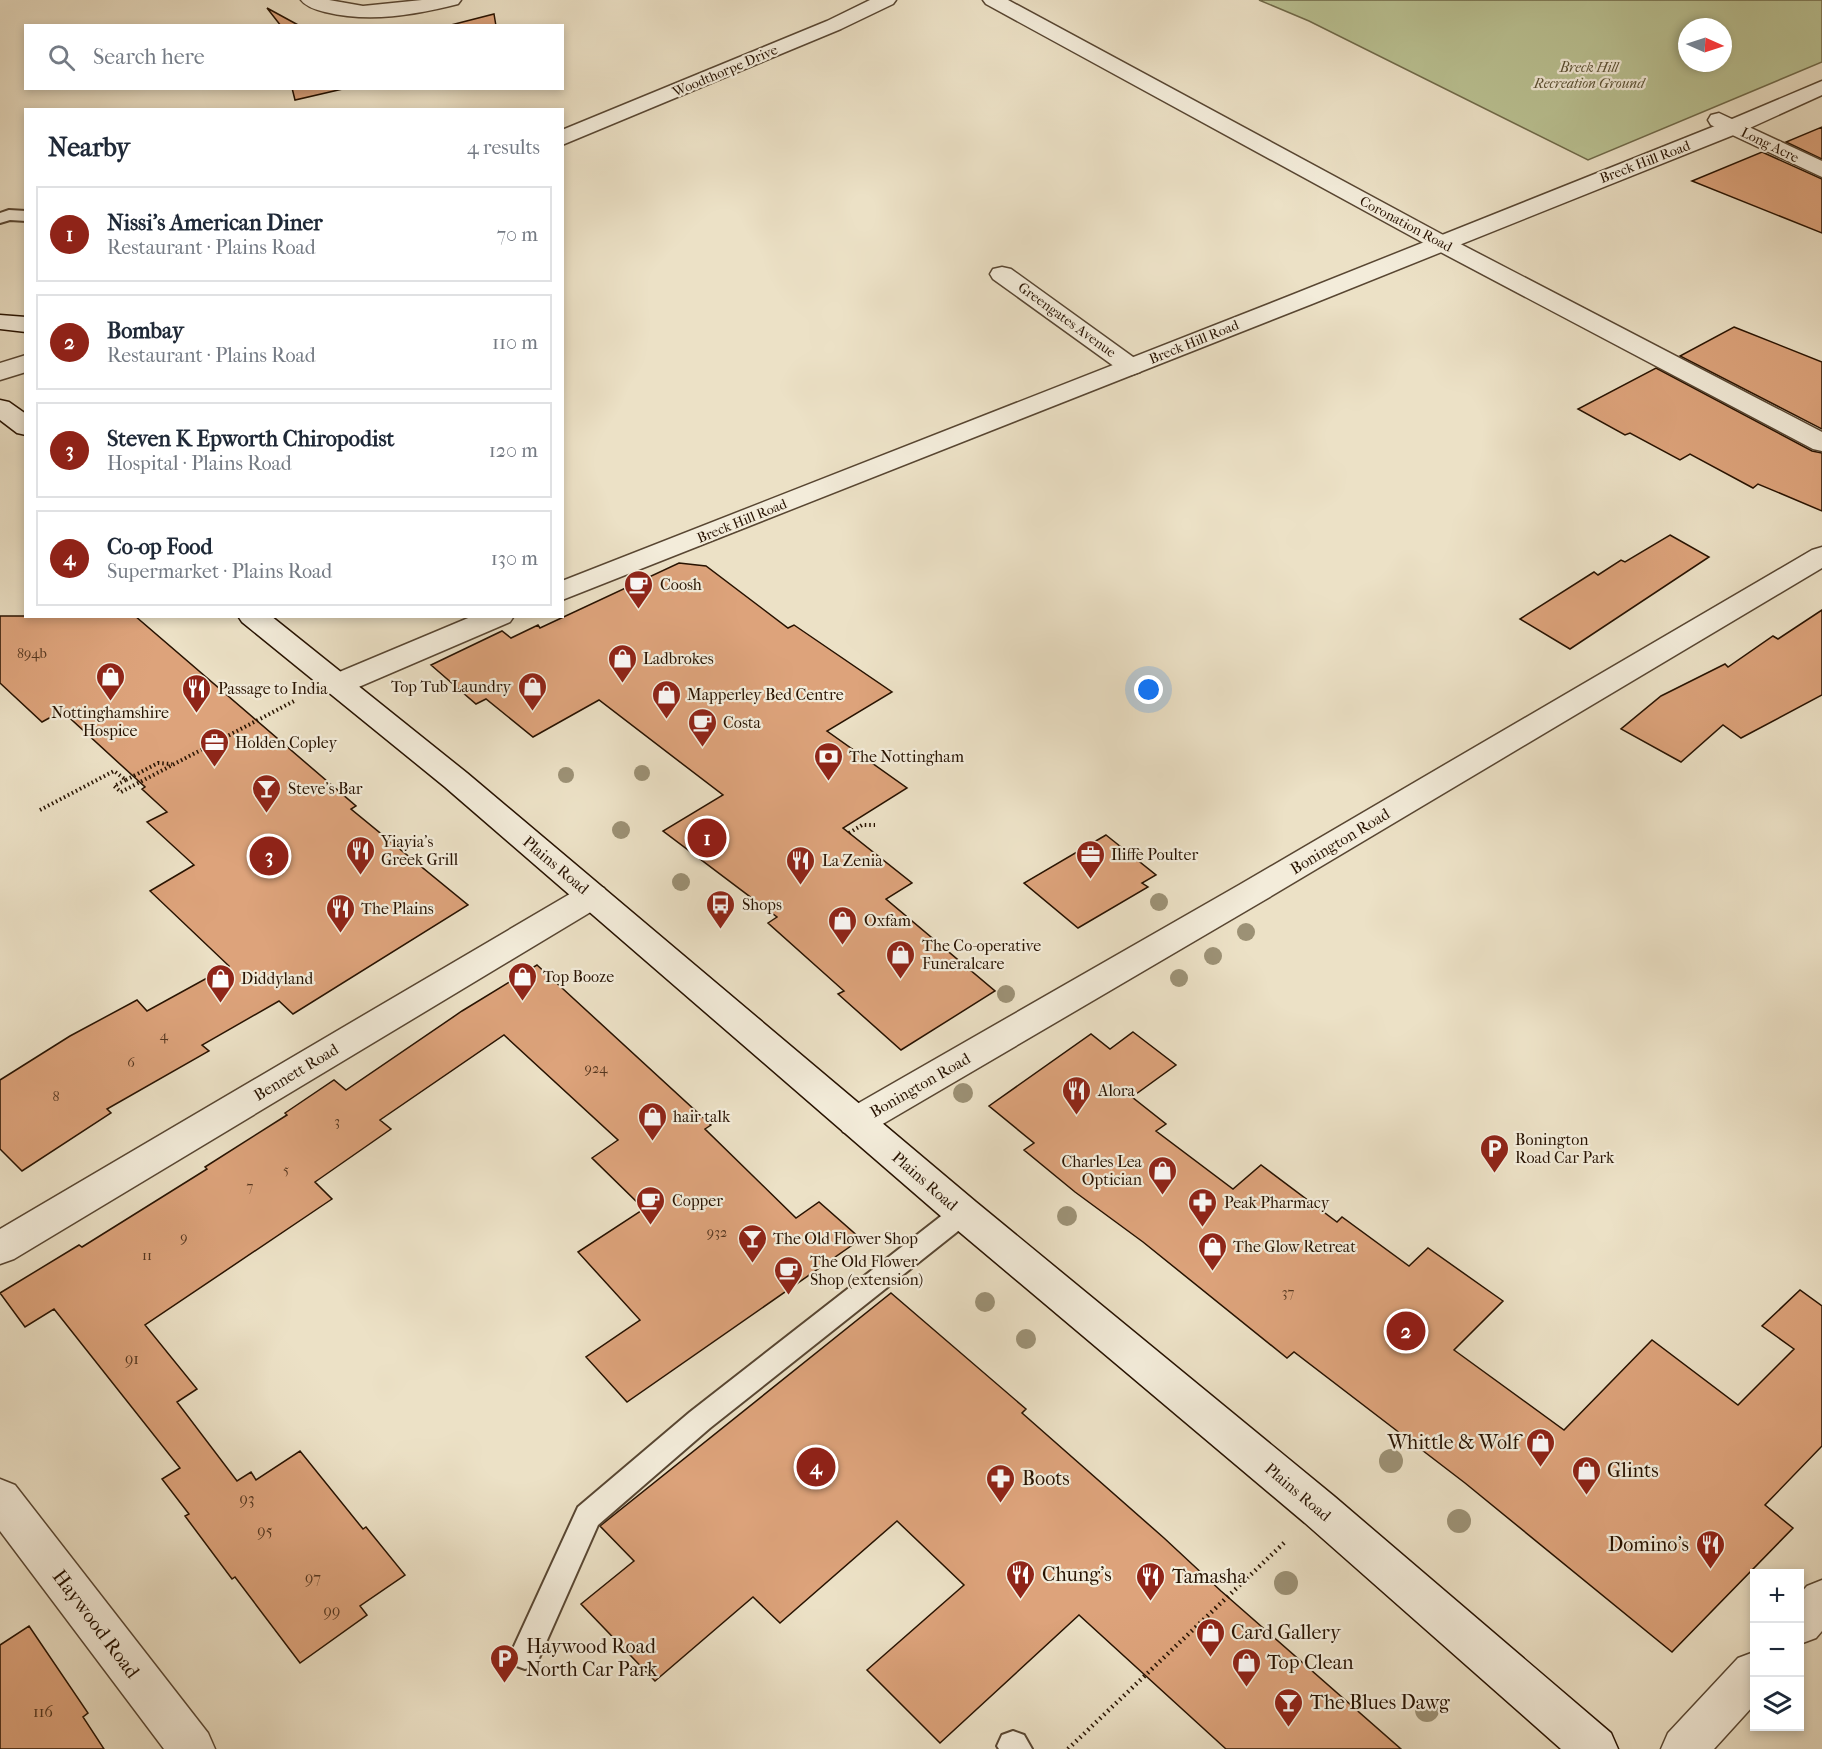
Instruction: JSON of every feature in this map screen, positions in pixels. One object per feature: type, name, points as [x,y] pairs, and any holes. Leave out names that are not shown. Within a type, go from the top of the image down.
[{"type":"street","points":[[311,0],[338,10],[369,13],[408,9],[451,0]]},
{"type":"street","name":"Woodthorpe Drive","points":[[564,137],[834,25],[886,0]]},
{"type":"street","name":"Coronation Road","points":[[993,0],[1440,242],[1822,443]]},
{"type":"street","name":"Breck Hill Road","points":[[564,590],[1131,367],[1822,87]]},
{"type":"street","name":"Long Acre","points":[[1726,124],[1822,170]]},
{"type":"street","name":"Greengates Avenue","points":[[1002,274],[1131,367]]},
{"type":"street","points":[[0,322],[24,325]]},
{"type":"street","points":[[0,372],[24,364]]},
{"type":"street","points":[[1,410],[24,427]]},
{"type":"street","name":"Bonington Road","points":[[856,1122],[1251,893],[1822,556]]},
{"type":"street","name":"Plains Road","points":[[254,618],[456,780],[963,1213],[1320,1510],[1595,1749]]},
{"type":"street","points":[[334,684],[495,618]]},
{"type":"street","name":"Bennett Road","points":[[0,1248],[592,896]]},
{"type":"street","name":"Haywood Road","points":[[0,1498],[192,1749]]},
{"type":"street","points":[[1801,1623],[1822,1600]]},
{"type":"street","points":[[1684,1749],[1751,1677]]},
{"type":"lane","points":[[4,216],[24,216]]},
{"type":"lane","points":[[525,1655],[588,1516],[700,1420],[963,1213]]},
{"type":"path","points":[[173,764],[158,763],[114,786],[121,792],[334,684]]},
{"type":"path","points":[[40,810],[114,771],[126,780]]},
{"type":"path","points":[[849,833],[862,825],[875,825]]},
{"type":"path","points":[[1068,1749],[1320,1510]]},
{"type":"green space","name":"Breck Hill Recreation Ground","points":[[1259,0],[1822,0],[1822,62],[1588,160],[1309,21]]},
{"type":"building","points":[[267,8],[296,24],[279,24]]},
{"type":"building","points":[[494,14],[496,24],[455,24]]},
{"type":"building","points":[[292,90],[338,90],[295,100]]},
{"type":"building","points":[[1822,127],[1822,159],[1786,142]]},
{"type":"building","points":[[1762,152],[1822,179],[1822,233],[1692,181]]},
{"type":"building","points":[[1734,327],[1822,362],[1822,429],[1680,356]]},
{"type":"building","points":[[1656,368],[1812,451],[1822,453],[1822,511],[1758,484],[1753,488],[1690,454],[1680,460],[1630,433],[1625,435],[1578,409]]},
{"type":"building","points":[[1670,535],[1709,557],[1570,649],[1520,619],[1594,572],[1598,575],[1621,560],[1625,562]]},
{"type":"building","points":[[679,563],[706,566],[788,628],[794,625],[892,692],[827,731],[907,788],[843,828],[912,883],[886,899],[995,991],[901,1050],[838,994],[844,991],[768,923],[777,917],[663,831],[723,795],[599,700],[533,737],[486,699],[476,704],[431,665],[502,631],[511,638],[538,625],[540,628]]},
{"type":"building","points":[[1822,610],[1822,695],[1741,738],[1723,725],[1681,762],[1621,729],[1661,696],[1725,664],[1728,667],[1773,636],[1778,639]]},
{"type":"building","points":[[0,616],[137,618],[356,806],[351,809],[468,905],[293,1014],[279,1001],[202,1045],[209,1051],[107,1109],[111,1113],[22,1171],[0,1149],[0,1080],[70,1036],[137,1000],[147,1011],[229,966],[150,891],[194,865],[147,822],[167,812],[142,789],[145,787],[62,711],[42,722],[0,683]]},
{"type":"building","name":"Iliffe Poulter","points":[[1106,835],[1156,875],[1142,883],[1148,887],[1078,928],[1024,883]]},
{"type":"building","points":[[537,965],[711,1125],[705,1129],[796,1218],[819,1202],[861,1239],[627,1402],[586,1357],[640,1320],[578,1252],[644,1209],[592,1158],[618,1140],[504,1035],[380,1120],[391,1129],[315,1182],[332,1199],[145,1325],[197,1389],[177,1402],[237,1481],[251,1472],[256,1480],[300,1451],[363,1529],[366,1527],[405,1575],[360,1606],[367,1615],[300,1663],[235,1577],[232,1579],[185,1516],[189,1514],[162,1479],[180,1468],[54,1309],[25,1327],[0,1293],[79,1245],[82,1247],[207,1169],[205,1167],[287,1115],[285,1113],[334,1080],[346,1090],[462,1011]]},
{"type":"building","points":[[1133,1032],[1176,1065],[1132,1097],[1166,1124],[1156,1131],[1233,1189],[1261,1165],[1337,1222],[1342,1217],[1409,1266],[1428,1248],[1503,1301],[1454,1350],[1564,1430],[1652,1340],[1738,1405],[1794,1349],[1762,1326],[1800,1290],[1822,1306],[1822,1446],[1765,1505],[1793,1528],[1753,1569],[1750,1569],[1750,1572],[1672,1652],[1465,1483],[1294,1352],[1287,1358],[1143,1242],[1075,1192],[1024,1150],[1034,1143],[989,1106],[1091,1034],[1110,1049]]},
{"type":"building","points":[[891,1293],[1026,1409],[1022,1413],[1401,1749],[1226,1749],[1079,1615],[940,1743],[867,1670],[964,1585],[897,1521],[780,1623],[753,1597],[655,1681],[581,1604],[634,1561],[600,1526]]},
{"type":"building","points":[[29,1626],[88,1713],[83,1717],[104,1749],[0,1749],[0,1645]]},
{"type":"place","name":"Coosh","points":[[639,610]]},
{"type":"place","name":"Ladbrokes","points":[[622,684]]},
{"type":"place","name":"Nottinghamshire Hospice","points":[[110,702]]},
{"type":"place","name":"Top Tub Laundry","points":[[532,712]]},
{"type":"place","name":"Passage to India","points":[[197,714]]},
{"type":"place","name":"Mapperley Bed Centre","points":[[666,720]]},
{"type":"place","name":"Costa","points":[[702,748]]},
{"type":"place","name":"Holden Copley","points":[[214,768]]},
{"type":"place","name":"The Nottingham","points":[[828,782]]},
{"type":"place","name":"Steve's Bar","points":[[267,814]]},
{"type":"place","name":"Nissi's American Diner","points":[[707,838]]},
{"type":"place","name":"Steven K Epworth Chiropodist","points":[[269,856]]},
{"type":"place","name":"Yiayia's Greek Grill","points":[[360,876]]},
{"type":"place","name":"Iliffe Poulter","points":[[1090,880]]},
{"type":"place","name":"La Zenia","points":[[801,886]]},
{"type":"place","name":"Shops","points":[[721,930]]},
{"type":"place","name":"The Plains","points":[[340,934]]},
{"type":"place","name":"Oxfam","points":[[843,946]]},
{"type":"place","name":"The Co-operative Funeralcare","points":[[901,980]]},
{"type":"place","name":"Top Booze","points":[[522,1002]]},
{"type":"place","name":"Diddyland","points":[[220,1004]]},
{"type":"place","name":"Alora","points":[[1077,1116]]},
{"type":"place","name":"hair talk","points":[[652,1142]]},
{"type":"place","name":"Bonington Road Car Park","points":[[1494,1174]]},
{"type":"place","name":"Charles Lea Optician","points":[[1163,1196]]},
{"type":"place","name":"Copper","points":[[651,1226]]},
{"type":"place","name":"Peak Pharmacy","points":[[1203,1228]]},
{"type":"place","name":"The Old Flower Shop","points":[[752,1264]]},
{"type":"place","name":"The Glow Retreat","points":[[1212,1272]]},
{"type":"place","name":"The Old Flower Shop (extension)","points":[[789,1296]]},
{"type":"place","name":"Bombay","points":[[1406,1331]]},
{"type":"place","name":"Co-op Food","points":[[816,1467]]},
{"type":"place","name":"Whittle & Wolf","points":[[1540,1468]]},
{"type":"place","name":"Glints","points":[[1586,1496]]},
{"type":"place","name":"Boots","points":[[1001,1504]]},
{"type":"place","name":"Domino's","points":[[1710,1570]]},
{"type":"place","name":"Chung's","points":[[1021,1600]]},
{"type":"place","name":"Tamasha","points":[[1151,1602]]},
{"type":"place","name":"Card Gallery","points":[[1210,1658]]},
{"type":"place","name":"Haywood Road North Car Park","points":[[505,1684]]},
{"type":"place","name":"Top Clean","points":[[1246,1688]]},
{"type":"place","name":"The Blues Dawg","points":[[1289,1728]]}]
